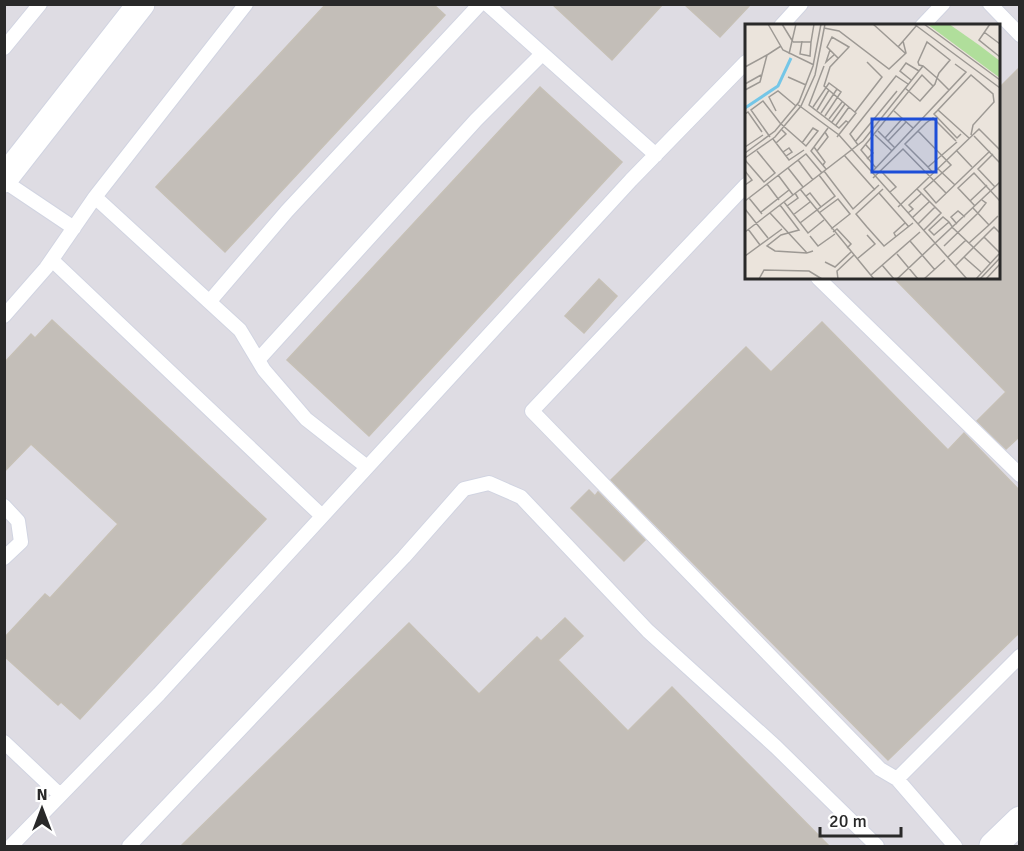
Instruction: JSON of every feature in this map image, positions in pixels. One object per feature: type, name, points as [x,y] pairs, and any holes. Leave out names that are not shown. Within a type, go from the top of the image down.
[{"type":"street","points":[[4,180],[141,4]]},
{"type":"street","points":[[993,846],[1020,820]]},
{"type":"lane","points":[[4,48],[40,4]]},
{"type":"lane","points":[[4,316],[52,260],[95,197],[246,4]]},
{"type":"lane","points":[[210,301],[287,211],[480,4]]},
{"type":"lane","points":[[487,4],[656,155]]},
{"type":"lane","points":[[783,24],[801,4]]},
{"type":"lane","points":[[924,24],[943,4]]},
{"type":"lane","points":[[990,4],[1020,35]]},
{"type":"lane","points":[[258,360],[476,120],[542,54]]},
{"type":"lane","points":[[11,846],[159,694],[656,155],[745,64]]},
{"type":"lane","points":[[4,180],[74,228]]},
{"type":"lane","points":[[745,187],[532,411],[880,769],[897,779],[955,846]]},
{"type":"lane","points":[[736,196],[745,205]]},
{"type":"lane","points":[[95,197],[240,330],[258,360],[306,419],[367,467]]},
{"type":"lane","points":[[52,260],[322,516]]},
{"type":"lane","points":[[819,279],[1020,475]]},
{"type":"lane","points":[[135,844],[388,574],[464,489],[489,483],[521,497],[648,631],[776,747],[877,846]]},
{"type":"lane","points":[[4,506],[18,520],[21,542],[4,558]]},
{"type":"lane","points":[[897,779],[1020,656]]},
{"type":"lane","points":[[4,742],[60,795]]},
{"type":"shaded area","points":[[5,5],[1019,5],[1019,846],[5,846]]},
{"type":"building","points":[[326,4],[433,4],[445,15],[225,252],[156,187]]},
{"type":"building","points":[[552,4],[663,4],[612,60]]},
{"type":"building","points":[[684,4],[751,4],[720,37]]},
{"type":"building","points":[[1020,67],[1020,436],[1006,449],[977,421],[1006,392],[895,279],[1000,279],[1000,87]]},
{"type":"building","points":[[540,87],[622,162],[369,436],[287,360]]},
{"type":"building","points":[[599,279],[617,296],[584,333],[565,316]]},
{"type":"building","points":[[52,320],[266,519],[80,719],[61,702],[58,705],[4,656],[4,638],[45,594],[50,598],[118,524],[31,444],[4,472],[4,363],[31,334],[35,338]]},
{"type":"building","points":[[822,322],[948,450],[964,433],[1020,491],[1020,632],[888,760],[611,480],[746,347],[771,372]]},
{"type":"building","points":[[589,490],[595,496],[598,492],[645,540],[624,561],[571,508]]},
{"type":"building","points":[[565,618],[583,636],[558,660],[628,731],[672,687],[829,846],[181,846],[409,623],[479,694],[537,637],[541,641]]}]
